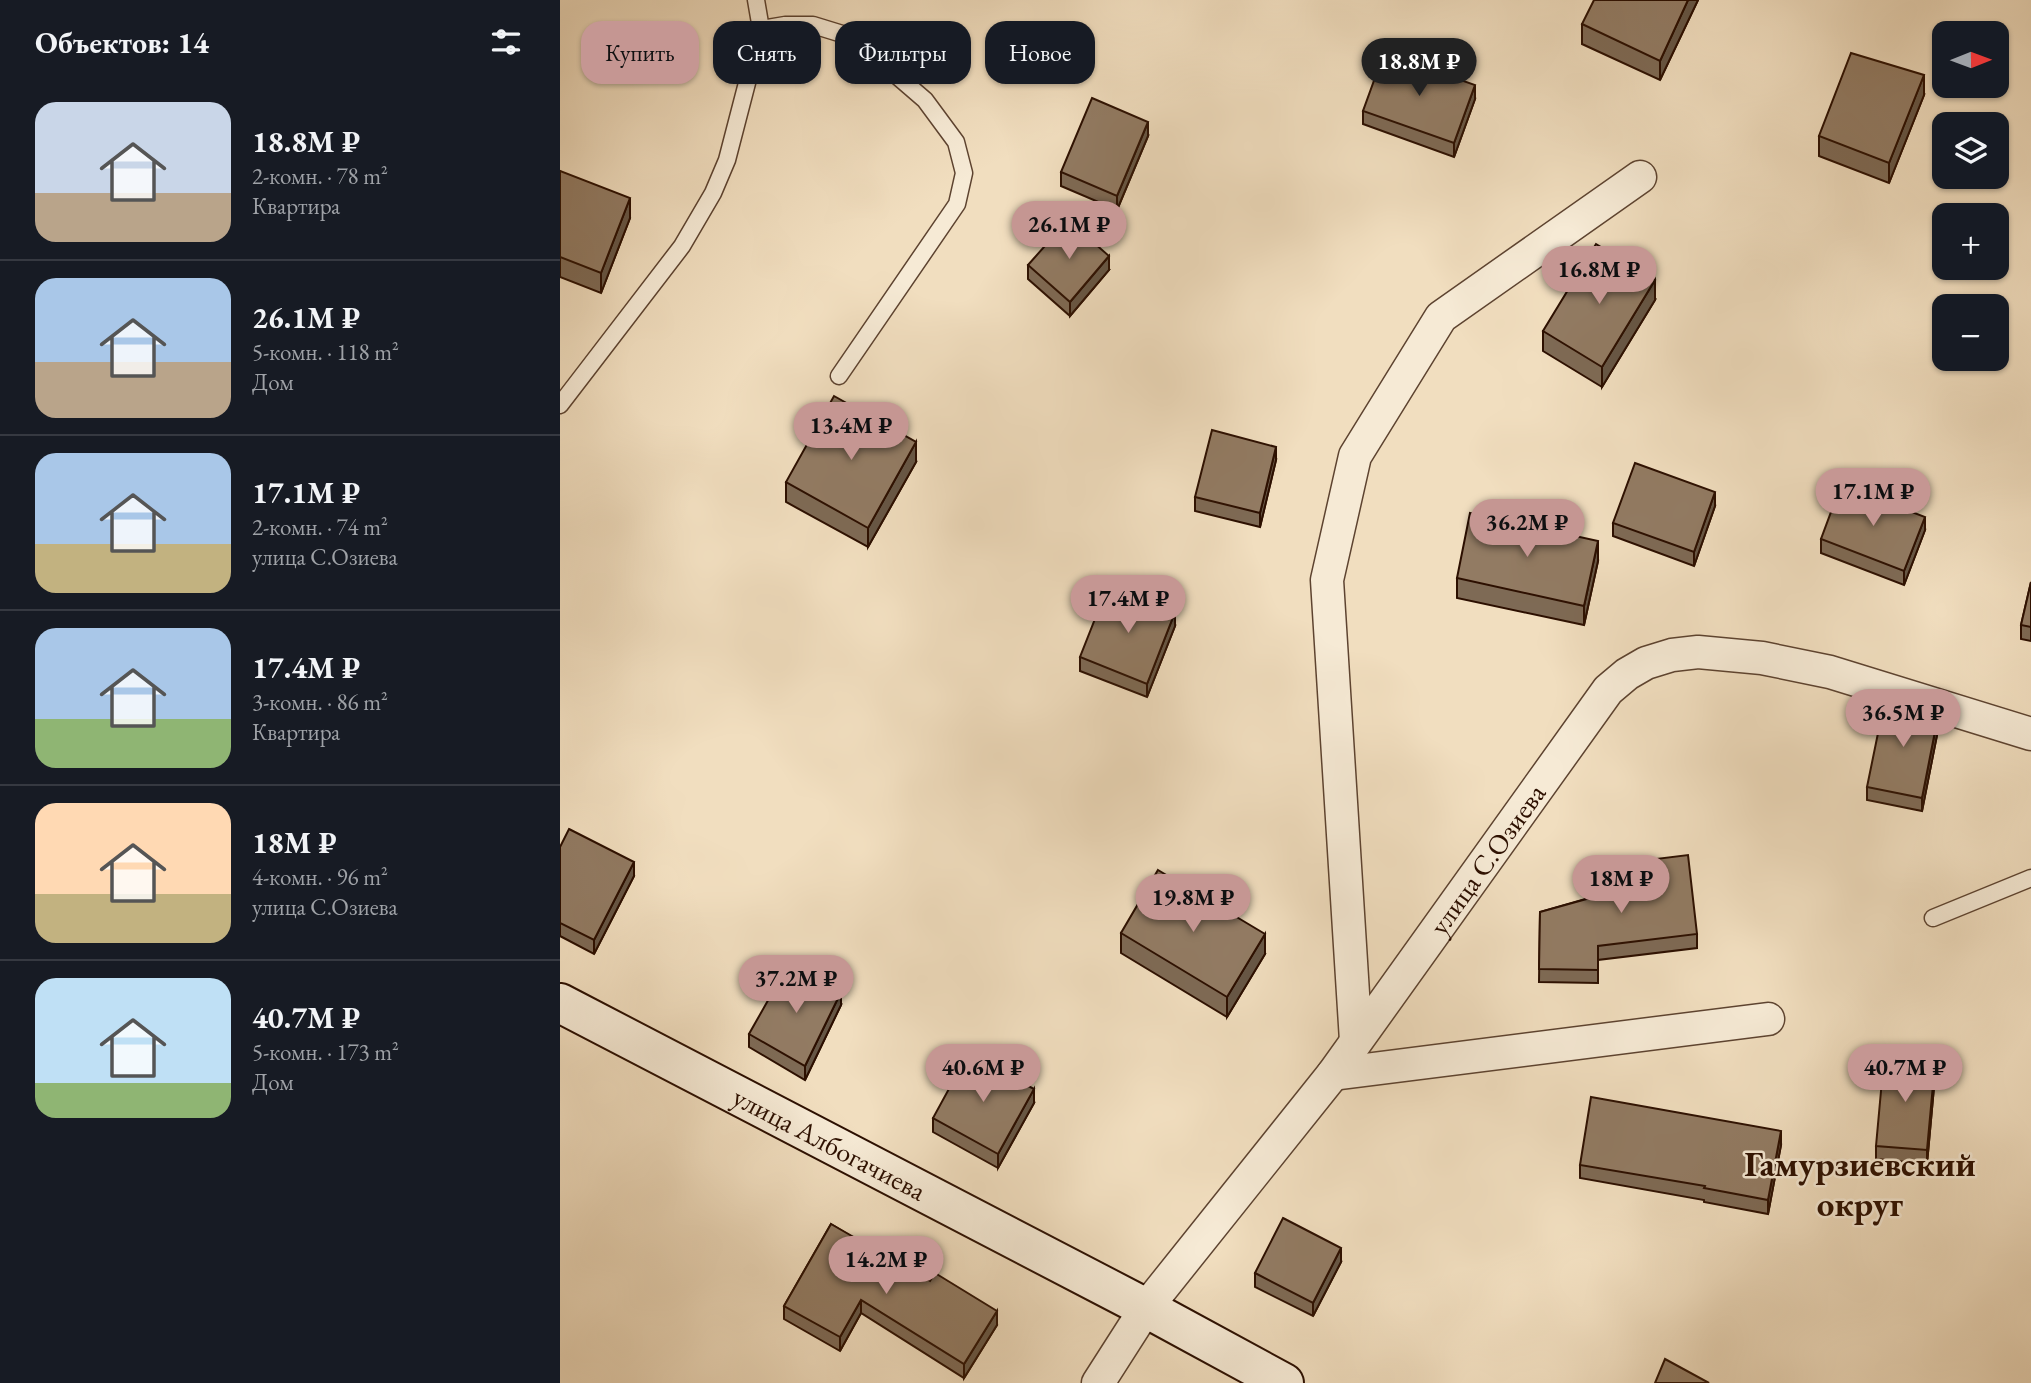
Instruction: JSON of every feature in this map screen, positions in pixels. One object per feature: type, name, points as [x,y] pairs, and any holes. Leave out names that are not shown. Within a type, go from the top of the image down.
[{"type":"street","points":[[1356,1041],[1327,580],[1355,456],[1441,317],[1640,177]]},
{"type":"street","name":"улица С.Озиева","points":[[1098,1383],[1146,1308],[1333,1074],[1608,690],[1627,674],[1646,663],[1698,652],[1762,658],[1830,671],[2031,734]]},
{"type":"street","name":"улица Албогачиева","points":[[560,1003],[1146,1308],[1284,1383]]},
{"type":"street","points":[[1333,1074],[1768,1019]]},
{"type":"lane","points":[[756,0],[760,21]]},
{"type":"lane","points":[[821,27],[852,37],[925,100],[956,142],[964,173],[957,204],[839,376]]},
{"type":"lane","points":[[560,405],[682,246],[713,192],[727,160],[747,84]]},
{"type":"lane","points":[[1933,918],[2031,878]]},
{"type":"building","points":[[1594,0],[1688,0],[1660,61],[1582,24]]},
{"type":"building","points":[[1384,53],[1475,85],[1454,143],[1363,111]]},
{"type":"building","points":[[1851,53],[1924,75],[1889,163],[1819,136]]},
{"type":"building","points":[[1092,98],[1148,122],[1117,196],[1061,172]]},
{"type":"building","points":[[560,171],[630,198],[601,273],[560,257]]},
{"type":"building","points":[[1068,220],[1109,256],[1070,302],[1028,265]]},
{"type":"building","points":[[1596,244],[1655,280],[1602,367],[1543,331]]},
{"type":"building","points":[[834,396],[916,442],[868,528],[786,482]]},
{"type":"building","points":[[1212,430],[1276,447],[1260,513],[1195,497]]},
{"type":"building","points":[[1635,463],[1715,492],[1694,552],[1613,523]]},
{"type":"building","points":[[1841,485],[1925,517],[1904,571],[1821,539]]},
{"type":"building","points":[[1470,513],[1598,541],[1584,606],[1457,578]]},
{"type":"building","points":[[2031,582],[2031,627],[2021,625]]},
{"type":"building","points":[[1108,586],[1175,612],[1147,684],[1080,657]]},
{"type":"building","points":[[1885,699],[1939,711],[1922,798],[1867,787]]},
{"type":"building","points":[[569,829],[634,862],[594,940],[560,923],[560,847]]},
{"type":"building","points":[[1688,855],[1697,934],[1598,946],[1598,970],[1539,969],[1540,912],[1619,890],[1615,864]]},
{"type":"building","points":[[1158,870],[1265,934],[1227,997],[1121,933]]},
{"type":"building","points":[[788,965],[841,992],[805,1066],[749,1034]]},
{"type":"building","points":[[968,1054],[1034,1089],[998,1154],[933,1118]]},
{"type":"building","points":[[1884,1058],[1935,1063],[1927,1150],[1876,1146]]},
{"type":"building","points":[[1591,1097],[1781,1131],[1768,1200],[1704,1188],[1705,1186],[1580,1165]]},
{"type":"building","points":[[1283,1218],[1341,1248],[1313,1303],[1255,1273]]},
{"type":"building","points":[[831,1224],[930,1281],[935,1273],[997,1311],[964,1364],[861,1300],[840,1337],[784,1306]]},
{"type":"building","points":[[1665,1359],[1709,1383],[1655,1383]]},
{"type":"district","name":"Гамурзиевский округ","points":[[1860,1184]]}]
